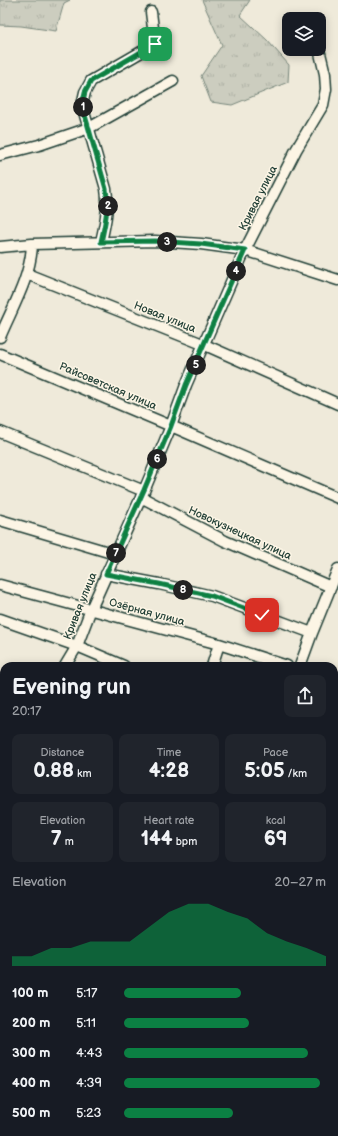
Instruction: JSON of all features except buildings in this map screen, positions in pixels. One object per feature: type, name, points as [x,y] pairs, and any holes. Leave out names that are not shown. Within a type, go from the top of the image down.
[{"type":"street","points":[[101,242],[107,216],[108,202],[106,189],[82,105],[85,92],[91,81],[155,44],[151,12]]},
{"type":"street","name":"Кривая улица","points":[[67,662],[77,646],[106,574],[143,494],[186,385],[205,345],[245,250],[296,150],[323,105],[326,89],[325,74],[321,56]]},
{"type":"street","points":[[0,155],[39,145],[89,128],[173,81]]},
{"type":"street","points":[[0,247],[32,244],[155,241],[201,244],[245,250],[338,280]]},
{"type":"street","points":[[0,337],[3,324],[27,274],[31,260],[32,244]]},
{"type":"street","name":"Новая улица","points":[[27,274],[205,345],[338,404]]},
{"type":"street","name":"Райсоветская улица","points":[[0,354],[338,498]]},
{"type":"street","name":"Новокузнецкая улица","points":[[0,432],[143,494],[225,541],[331,587]]},
{"type":"street","points":[[0,520],[115,554]]},
{"type":"street","points":[[301,662],[338,569]]},
{"type":"street","points":[[106,574],[212,596],[312,633]]},
{"type":"street","name":"Озёрная улица","points":[[0,585],[218,644],[274,662]]},
{"type":"street","points":[[0,619],[77,646],[115,662]]},
{"type":"street","points":[[213,662],[218,644]]},
{"type":"green space","points":[[0,0],[70,0],[64,3],[56,31],[21,26],[0,25]]},
{"type":"green space","points":[[202,0],[250,0],[240,15],[267,40],[289,65],[288,82],[232,105],[211,102],[201,76],[222,45]]},
{"type":"route","points":[[155,44],[91,81],[85,92],[82,105],[106,189],[108,202],[107,216],[101,242],[155,241],[201,244],[245,250],[205,345],[186,385],[171,426],[144,490],[106,574],[212,596],[262,615]]}]
